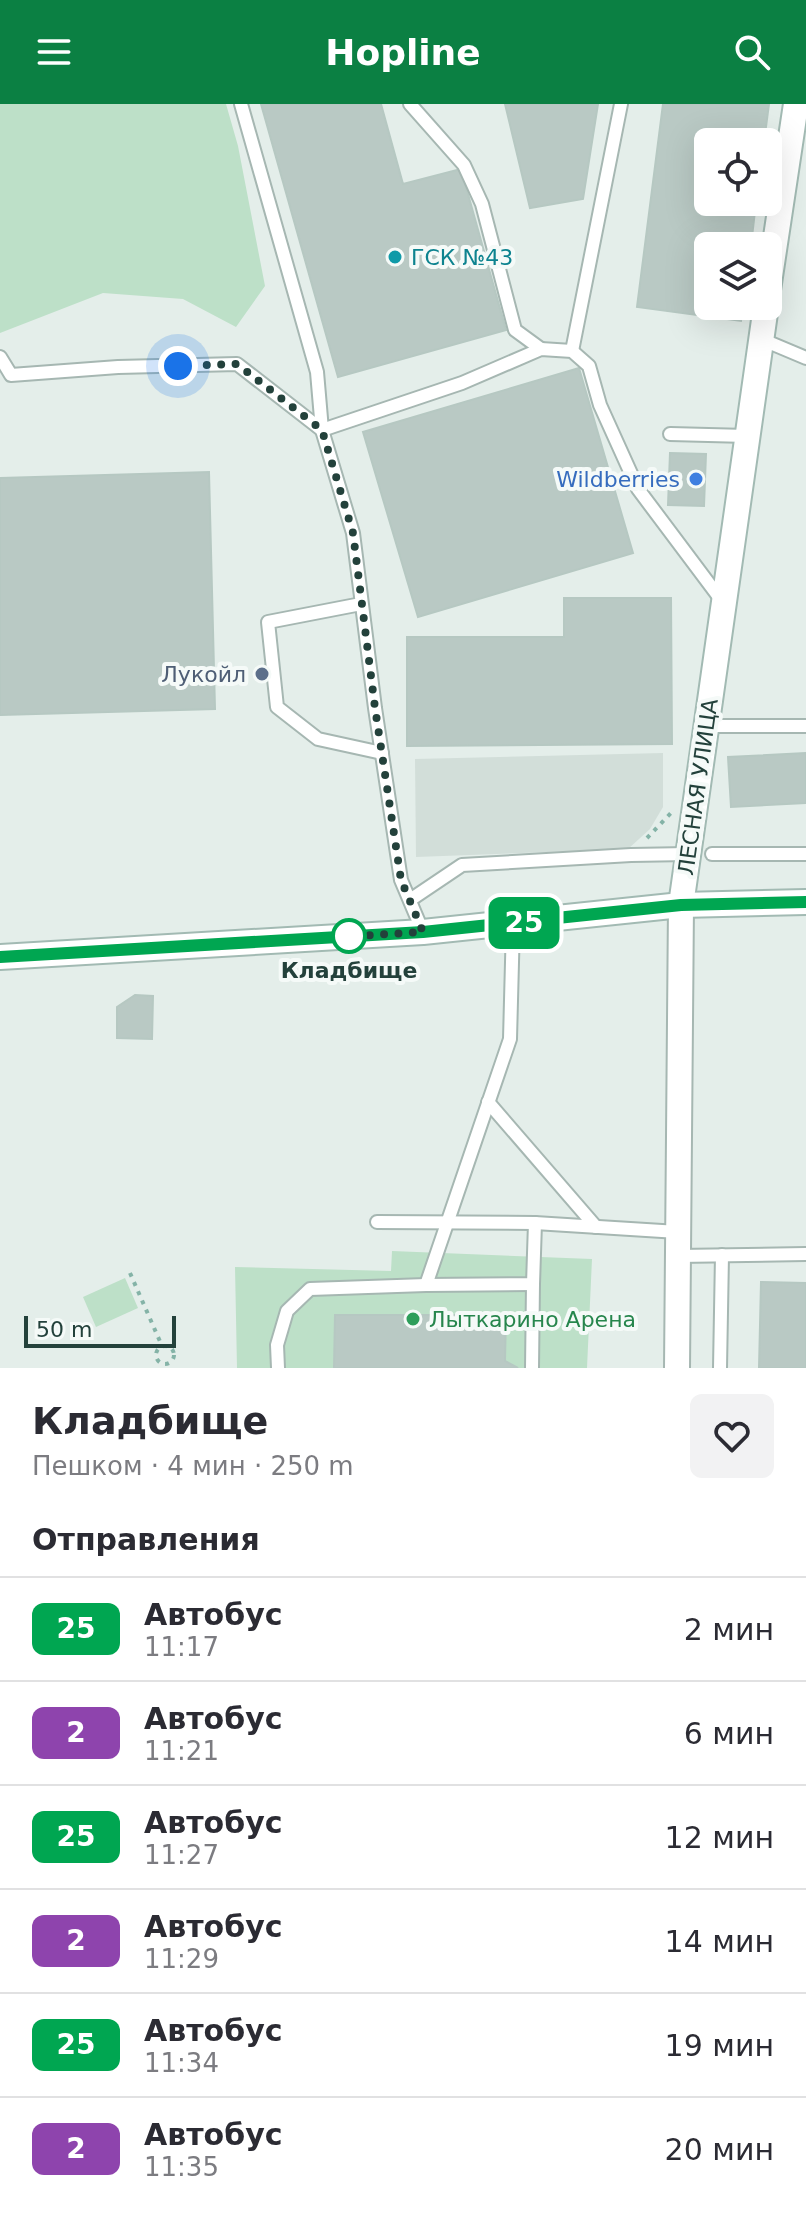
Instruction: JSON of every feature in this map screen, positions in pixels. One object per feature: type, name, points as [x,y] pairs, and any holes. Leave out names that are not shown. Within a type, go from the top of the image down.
[{"type":"street","points":[[777,232],[796,104]]},
{"type":"street","name":"ЛЕСНАЯ УЛИЦА","points":[[677,1368],[681,905],[700,854],[706,726],[764,320]]},
{"type":"street","points":[[0,957],[423,932],[681,905],[806,902]]},
{"type":"lane","points":[[241,104],[317,372],[322,430],[353,533],[401,880],[423,932]]},
{"type":"lane","points":[[410,104],[464,165],[482,204],[515,330],[541,349]]},
{"type":"lane","points":[[572,351],[621,104]]},
{"type":"lane","points":[[761,339],[806,358]]},
{"type":"lane","points":[[322,430],[462,383],[541,349],[572,351],[589,366],[600,405],[638,489],[724,603]]},
{"type":"lane","points":[[0,357],[11,375],[118,367],[237,364],[322,430]]},
{"type":"lane","points":[[670,434],[747,436]]},
{"type":"lane","points":[[361,604],[268,622],[277,707],[318,739],[382,753]]},
{"type":"lane","points":[[706,726],[806,726]]},
{"type":"lane","points":[[410,900],[462,865],[501,859],[614,853],[806,854]]},
{"type":"lane","points":[[446,857],[446,874]]},
{"type":"lane","points":[[426,1285],[510,1039],[513,924]]},
{"type":"lane","points":[[488,1102],[596,1227]]},
{"type":"lane","points":[[377,1222],[535,1223],[596,1227],[722,1255],[806,1254]]},
{"type":"lane","points":[[532,1368],[535,1223]]},
{"type":"lane","points":[[720,1368],[722,1255]]},
{"type":"lane","points":[[278,1368],[277,1345],[287,1311],[310,1289],[533,1284]]},
{"type":"path","points":[[631,855],[678,805]]},
{"type":"path","points":[[130,1273],[162,1346]]},
{"type":"path","points":[[162,1346],[171,1348],[175,1353],[170,1363],[164,1365],[157,1359],[157,1351],[162,1346]]},
{"type":"shaded area","points":[[663,753],[663,807],[650,829],[628,849],[416,857],[415,759]]},
{"type":"green space","points":[[0,104],[226,104],[238,146],[265,286],[236,327],[183,299],[103,293],[0,333]]},
{"type":"green space","name":"Лыткарино Арена","points":[[392,1251],[592,1259],[587,1368],[237,1368],[235,1267],[391,1271]]},
{"type":"green space","points":[[125,1278],[138,1308],[96,1327],[83,1297]]},
{"type":"building","name":"ГСК №43","points":[[261,104],[381,104],[403,184],[461,169],[506,330],[338,377]]},
{"type":"building","points":[[505,104],[598,104],[583,199],[530,208]]},
{"type":"building","points":[[663,104],[769,104],[766,128],[694,128],[694,216],[754,216],[753,232],[694,232],[694,315],[637,307]]},
{"type":"building","points":[[579,368],[633,553],[418,617],[363,432]]},
{"type":"building","points":[[670,453],[706,454],[704,506],[668,505]]},
{"type":"building","points":[[209,472],[215,709],[0,715],[0,478]]},
{"type":"building","points":[[564,598],[671,598],[672,744],[407,746],[407,637],[564,637]]},
{"type":"building","points":[[806,753],[806,803],[731,807],[728,757]]},
{"type":"building","points":[[135,995],[153,996],[152,1039],[117,1038],[117,1007]]},
{"type":"building","points":[[761,1282],[806,1283],[806,1368],[759,1368]]},
{"type":"building","points":[[335,1315],[506,1315],[505,1361],[518,1368],[334,1368]]},
{"type":"bus line","name":"25","points":[[0,957],[423,932],[681,905],[806,902]]},
{"type":"place","name":"ГСК №43","points":[[395,257]]},
{"type":"place","name":"Wildberries","points":[[696,479]]},
{"type":"place","name":"Лукойл","points":[[262,674]]},
{"type":"place","name":"Кладбище","points":[[349,936]]},
{"type":"place","name":"Лыткарино Арена","points":[[413,1319]]},
{"type":"route","points":[[178,366],[237,364],[322,430],[338,482],[353,533],[401,880],[423,932],[340,937],[349,936]]}]
